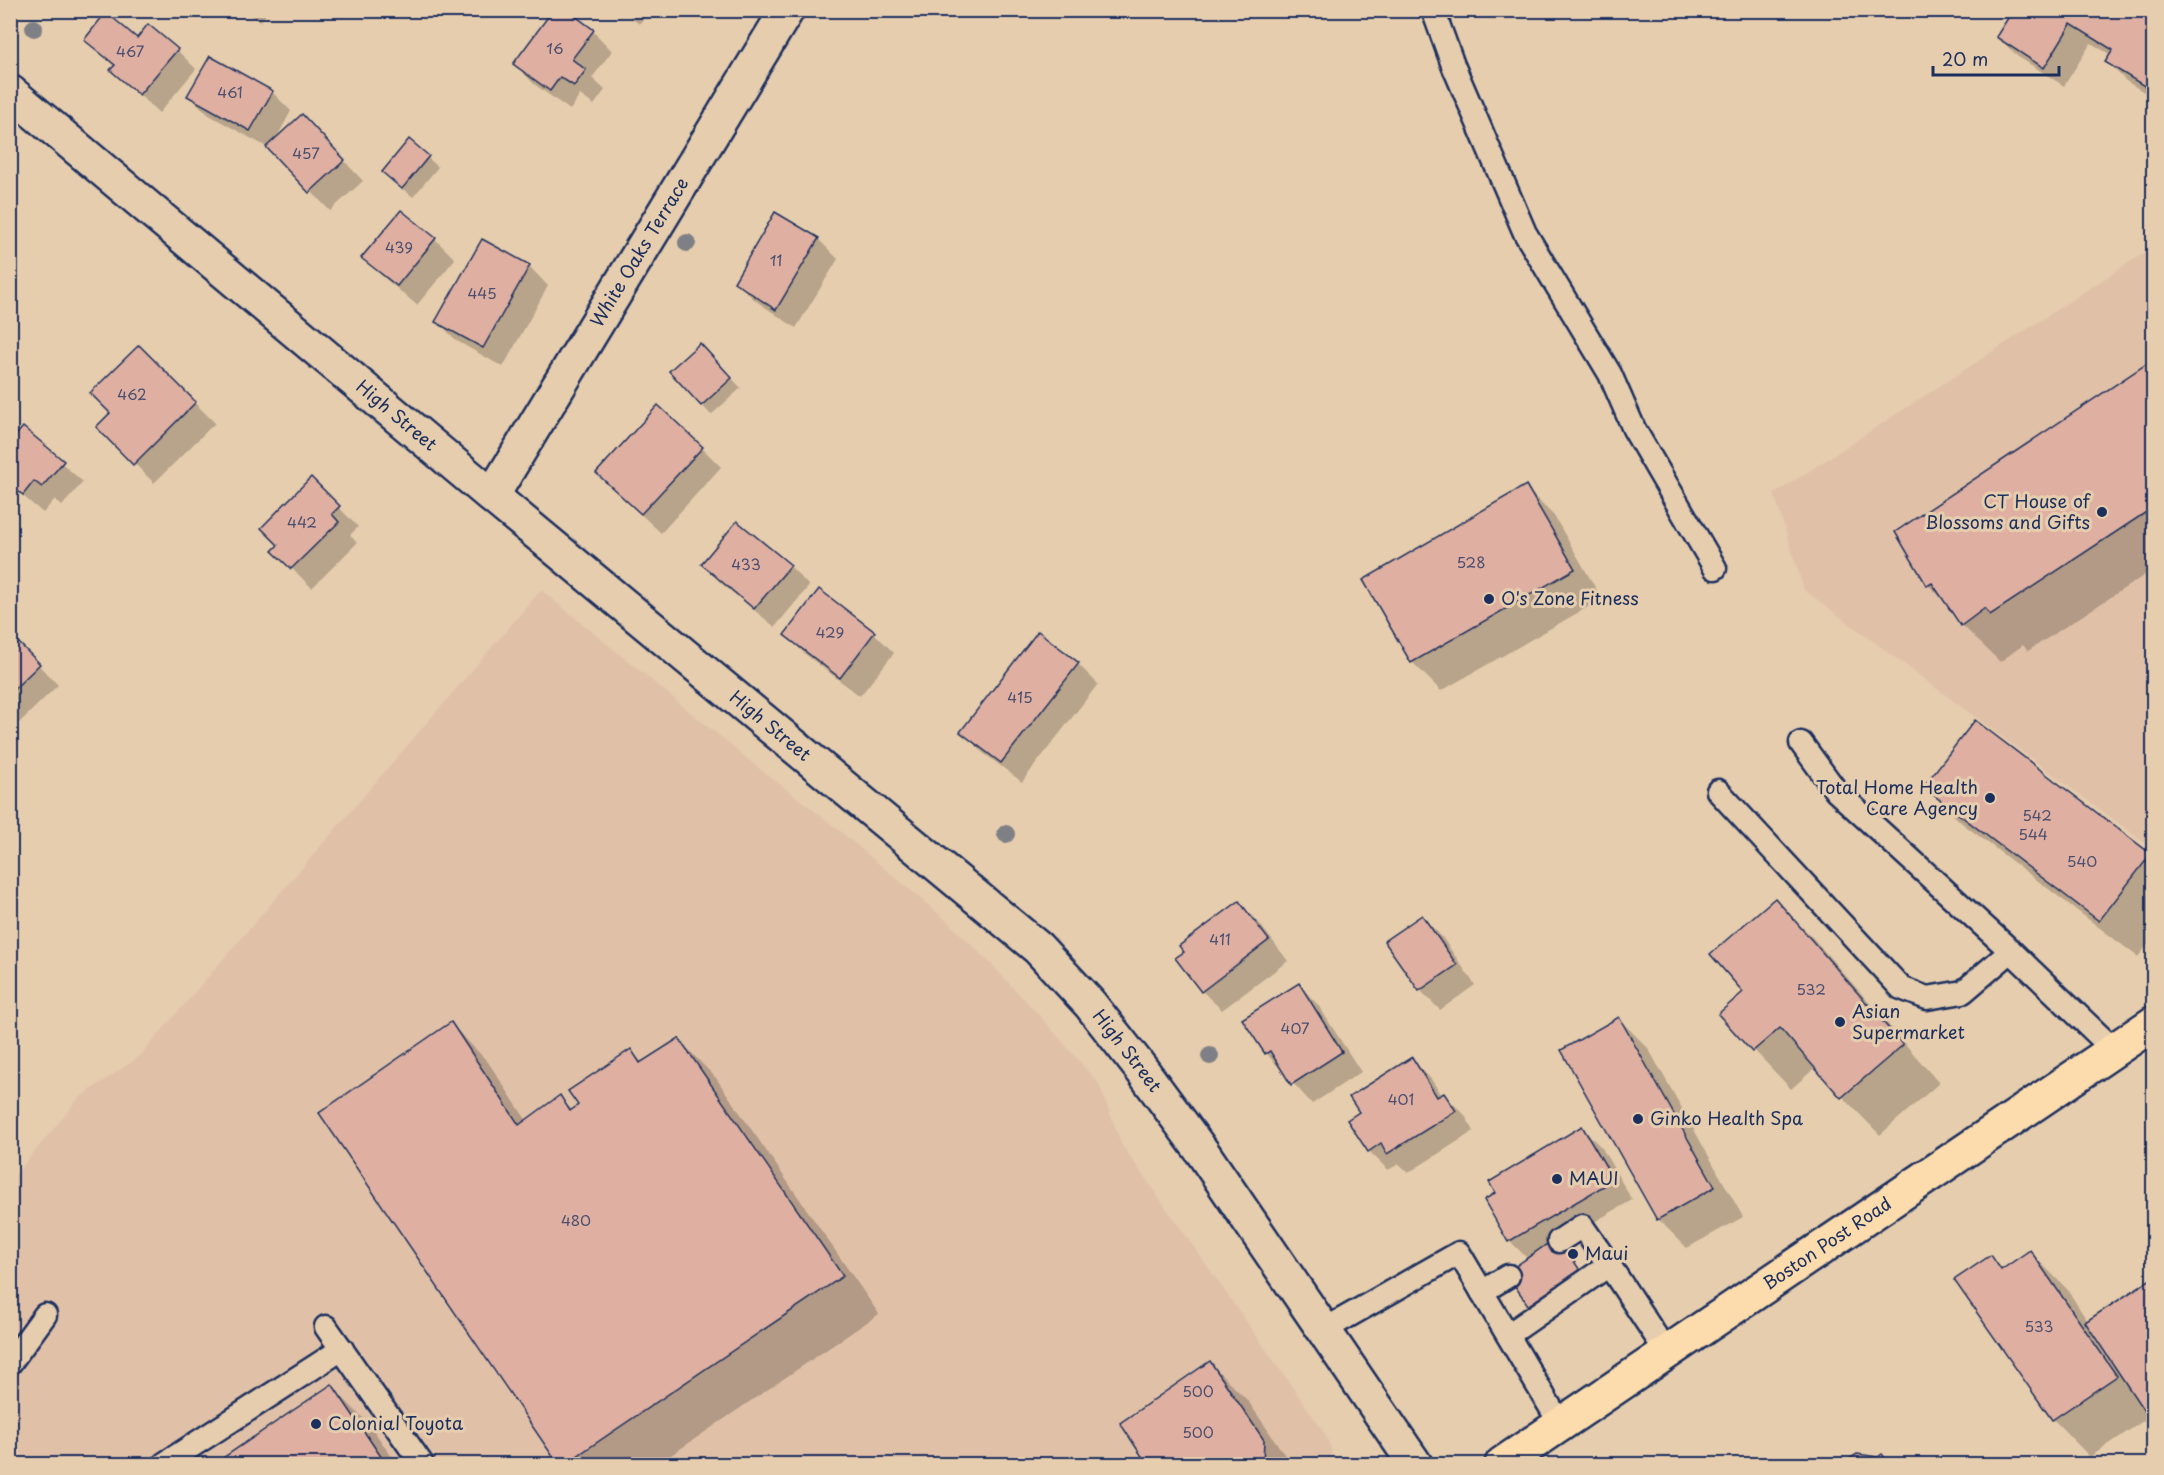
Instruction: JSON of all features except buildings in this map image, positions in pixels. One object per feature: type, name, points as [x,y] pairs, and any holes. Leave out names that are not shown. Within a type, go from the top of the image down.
[{"type":"main road","name":"White Oaks Terrace","points":[[492,496],[787,10]]},
{"type":"main road","name":"High Street","points":[[10,92],[492,496],[1038,948],[1090,1004],[1203,1153],[1322,1331],[1415,1464]]},
{"type":"main road","name":"Boston Post Road","points":[[1502,1464],[2154,1023]]},
{"type":"lane","points":[[1433,10],[1453,65],[1525,233],[1610,374],[1634,429],[1715,568]]},
{"type":"lane","points":[[1802,742],[1836,791],[2011,951],[2114,1050]]},
{"type":"lane","points":[[1718,791],[1901,988],[1927,998],[1963,992],[2011,951]]},
{"type":"lane","points":[[1559,1241],[1582,1226],[1667,1353]]},
{"type":"lane","points":[[1322,1331],[1459,1253],[1561,1425]]},
{"type":"lane","points":[[1508,1335],[1609,1265]]},
{"type":"lane","points":[[1482,1292],[1508,1276]]},
{"type":"lane","points":[[10,1363],[45,1315]]},
{"type":"lane","points":[[326,1327],[422,1464]]},
{"type":"lane","points":[[164,1464],[342,1349]]},
{"type":"shaded area","points":[[2150,249],[2154,254],[2153,849],[1804,590],[1774,494]]},
{"type":"shaded area","points":[[541,590],[760,769],[834,826],[947,921],[1039,1015],[1099,1084],[1122,1145],[1322,1429],[1330,1445],[1333,1464],[11,1464],[11,1180],[79,1098],[140,1056]]},
{"type":"place","name":"CT House of Blossoms and Gifts","points":[[2102,512]]},
{"type":"place","name":"O's Zone Fitness","points":[[1489,599]]},
{"type":"place","name":"Total Home Health Care Agency","points":[[1990,798]]},
{"type":"place","name":"Asian Supermarket","points":[[1840,1022]]},
{"type":"place","name":"Ginko Health Spa","points":[[1638,1119]]},
{"type":"place","name":"MAUI","points":[[1557,1179]]},
{"type":"place","name":"Maui","points":[[1573,1254]]},
{"type":"place","name":"Colonial Toyota","points":[[316,1424]]}]
